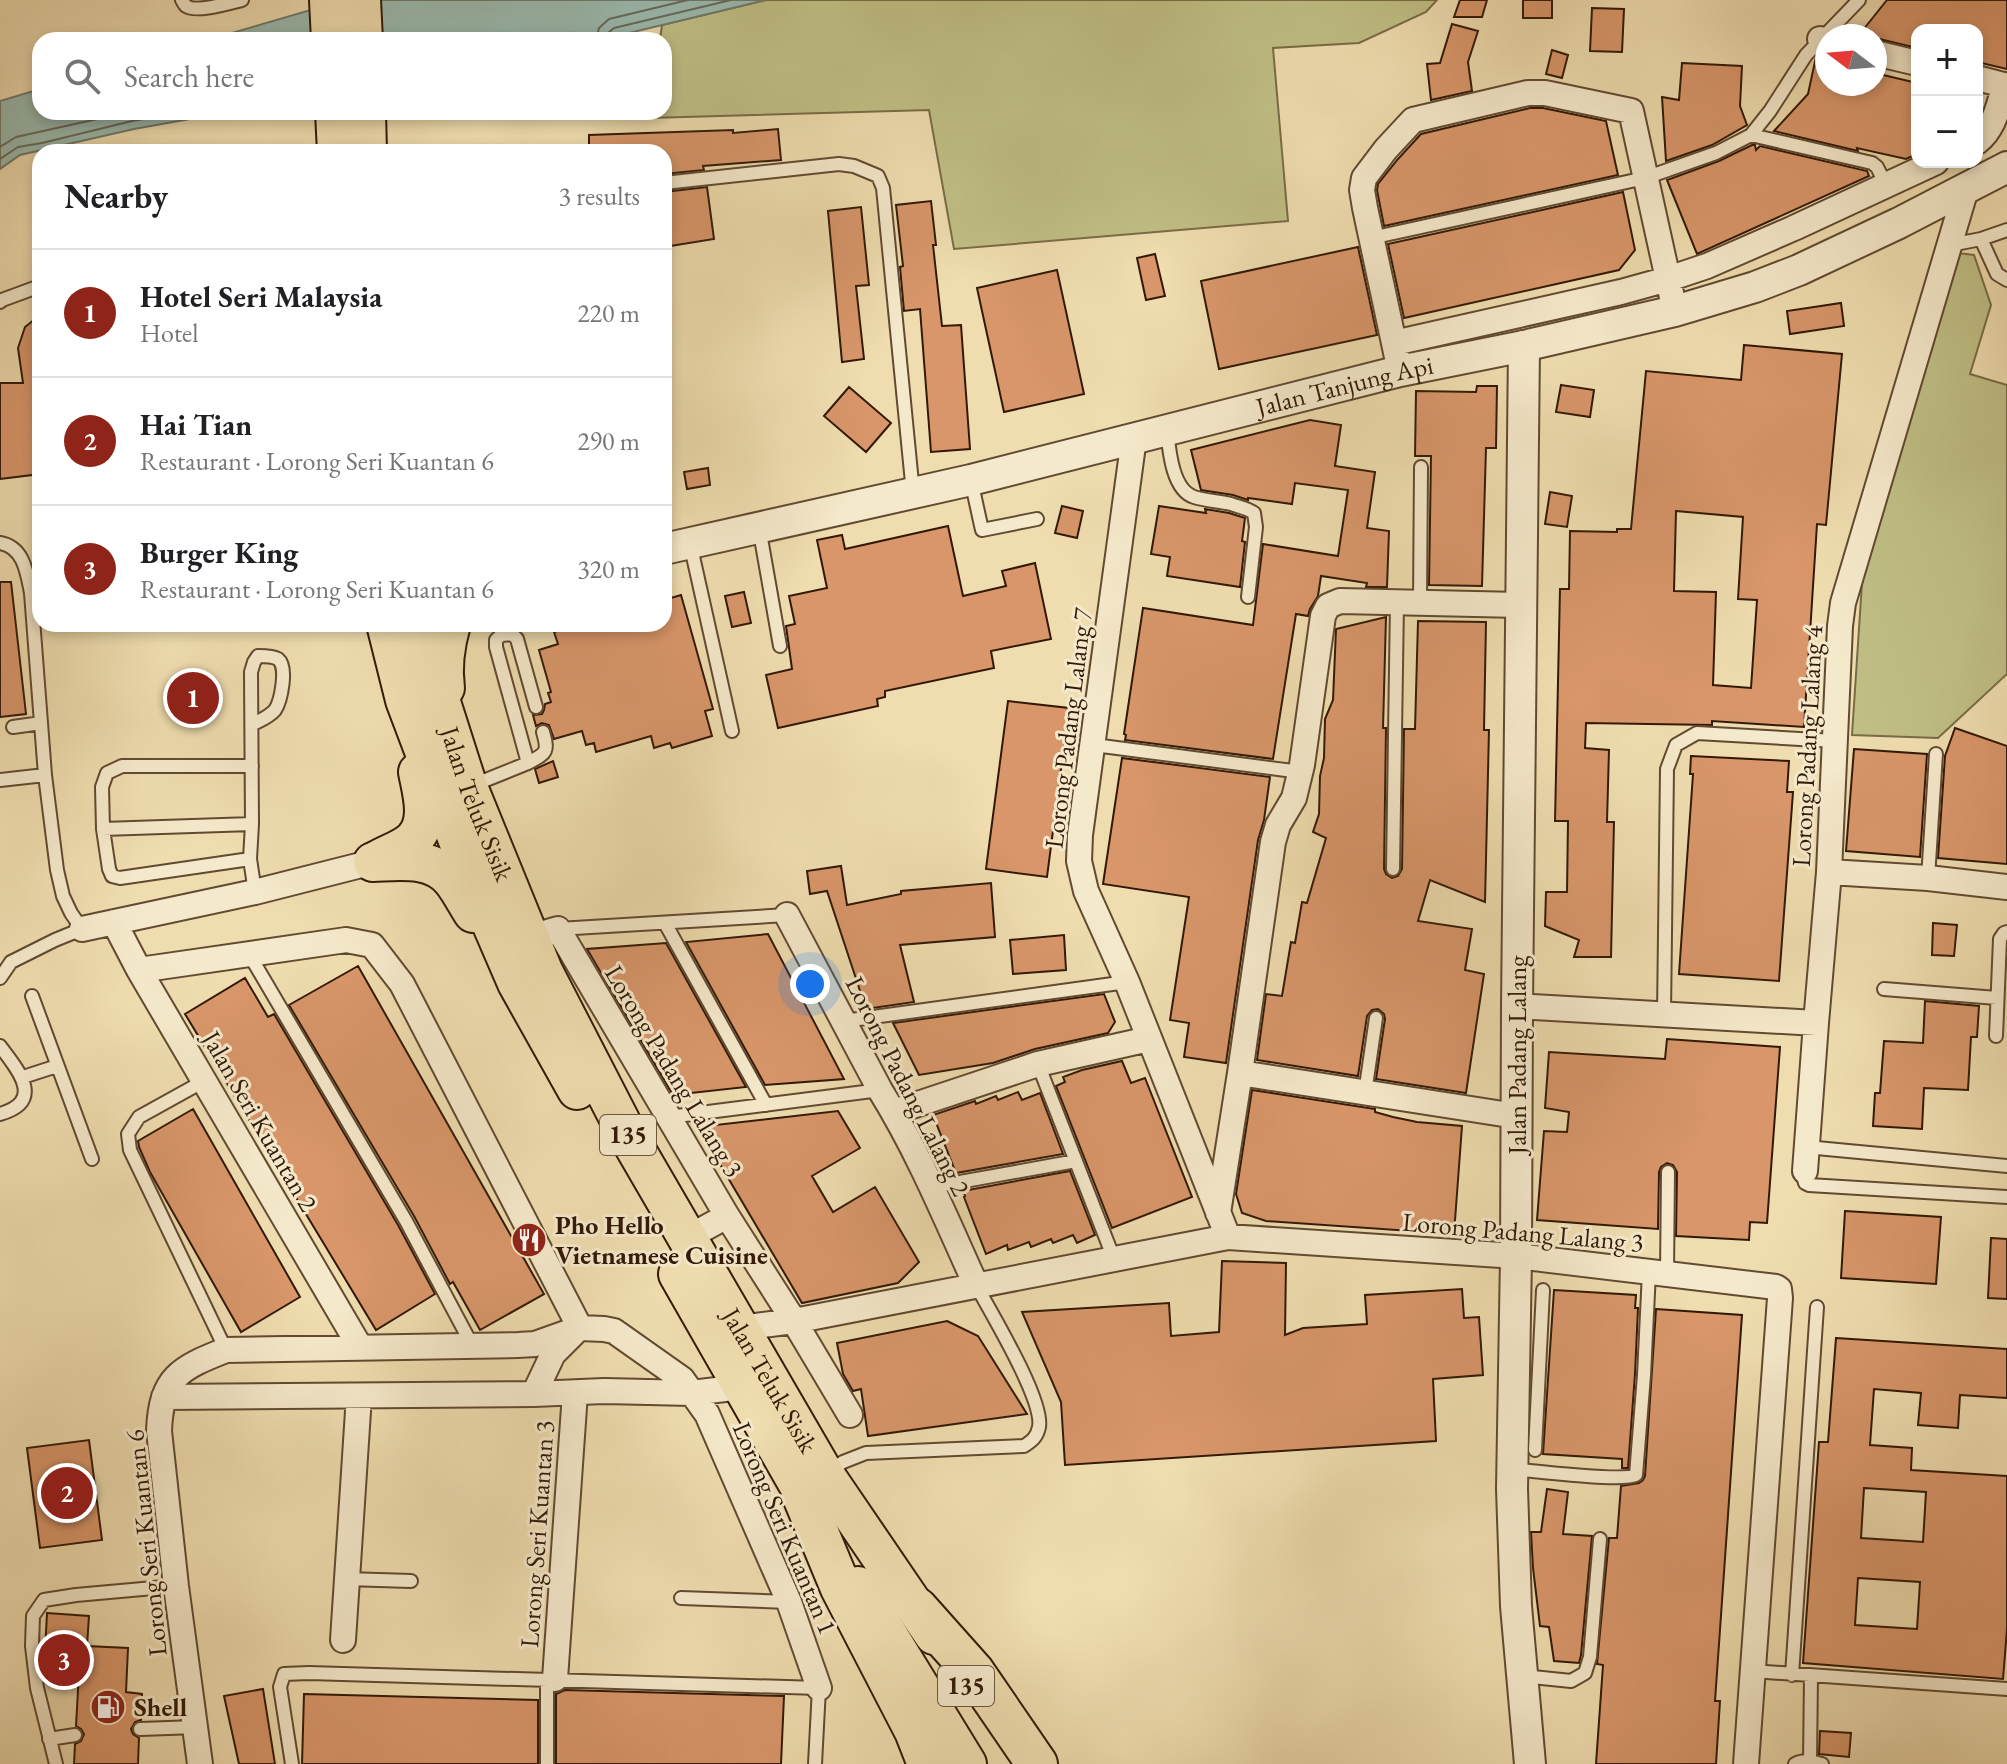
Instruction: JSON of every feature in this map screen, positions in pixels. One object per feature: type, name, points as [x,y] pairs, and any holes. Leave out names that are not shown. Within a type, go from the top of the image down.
[{"type":"highway","points":[[813,1485],[841,1588],[915,1731],[928,1764]]},
{"type":"highway","points":[[917,1608],[974,1672],[1037,1764]]},
{"type":"main road","points":[[329,0],[331,32]]},
{"type":"main road","points":[[361,0],[363,32]]},
{"type":"main road","name":"Jalan Teluk Sisik","points":[[388,632],[405,700],[476,888],[517,983],[741,1387],[813,1485],[917,1608],[1015,1764]]},
{"type":"main road","name":"Jalan Teluk Sisik","points":[[418,632],[468,787],[544,933],[543,971],[628,1136],[739,1328],[813,1485],[967,1764]]},
{"type":"main road","points":[[448,632],[443,671],[454,746]]},
{"type":"main road","points":[[373,862],[413,841],[422,828],[424,807],[405,700]]},
{"type":"main road","points":[[373,862],[422,862],[439,869],[451,879],[517,983]]},
{"type":"street","points":[[1887,56],[1911,62]]},
{"type":"street","points":[[1983,79],[2006,85],[1993,122],[1983,137]]},
{"type":"street","points":[[1675,311],[1668,279],[1645,178],[1631,111],[1545,93],[1528,93],[1413,120],[1364,178],[1362,190],[1397,357],[1668,279],[1721,259],[1923,168]]},
{"type":"street","name":"Jalan Tanjung Api","points":[[677,546],[971,480],[1167,430],[1397,357],[1524,346],[1675,311],[1784,276],[1899,223],[2007,167]]},
{"type":"street","points":[[1886,185],[1899,223]]},
{"type":"street","name":"Lorong Padang Lalang 4","points":[[1805,1159],[1829,872],[1843,603],[1966,189]]},
{"type":"street","name":"Jalan Padang Lalang","points":[[1524,346],[1516,1256],[1527,1363],[1512,1469],[1513,1549],[1530,1764]]},
{"type":"street","name":"Lorong Padang Lalang 7","points":[[1134,438],[1079,861],[1086,891],[1127,982],[1228,1237]]},
{"type":"street","points":[[1218,1213],[1273,842],[1278,825],[1294,798],[1301,772],[1323,616],[1328,606],[1340,601],[1520,605]]},
{"type":"street","points":[[82,929],[255,892],[373,862]]},
{"type":"street","points":[[1829,872],[2007,887]]},
{"type":"street","name":"Lorong Padang Lalang 2","points":[[787,915],[894,1112],[976,1285]]},
{"type":"street","name":"Jalan Seri Kuantan 2","points":[[114,922],[139,970],[360,1347]]},
{"type":"street","name":"Lorong Padang Lalang 3","points":[[544,933],[669,1117],[850,1415]]},
{"type":"street","points":[[139,970],[346,940],[372,945],[402,984],[580,1328]]},
{"type":"street","points":[[1517,1006],[1816,1023]]},
{"type":"street","points":[[894,1112],[1038,1064],[1149,1039]]},
{"type":"street","points":[[1240,1073],[1516,1116]]},
{"type":"street","points":[[628,1136],[669,1117]]},
{"type":"street","points":[[687,1238],[727,1216]]},
{"type":"street","name":"Lorong Padang Lalang 3","points":[[739,1328],[794,1321],[1228,1237],[1516,1256],[1773,1286],[1780,1293],[1746,1764]]},
{"type":"street","points":[[226,1350],[535,1344],[580,1328]]},
{"type":"street","points":[[534,1394],[553,1354],[580,1328]]},
{"type":"street","name":"Lorong Seri Kuantan 1","points":[[580,1328],[614,1331],[682,1379],[707,1414],[789,1602],[819,1688]]},
{"type":"street","name":"Lorong Seri Kuantan 6","points":[[200,1764],[176,1586],[159,1431],[160,1414],[167,1388],[179,1373],[193,1363],[226,1350]]},
{"type":"street","points":[[164,1397],[604,1391],[692,1393],[741,1387]]},
{"type":"street","name":"Lorong Seri Kuantan 3","points":[[551,1679],[575,1393]]},
{"type":"street","points":[[343,1640],[359,1396]]},
{"type":"lane","points":[[182,0],[189,8],[242,0]]},
{"type":"lane","points":[[1838,24],[1859,0]]},
{"type":"lane","points":[[1371,238],[1645,178],[1716,153],[1751,135],[1806,55],[1815,48]]},
{"type":"lane","points":[[1751,135],[1872,163],[1886,185]]},
{"type":"lane","points":[[672,182],[839,164],[854,166],[878,176],[883,188],[913,493]]},
{"type":"lane","points":[[1950,245],[2007,230]]},
{"type":"lane","points":[[1981,239],[1997,274],[2007,280]]},
{"type":"lane","points":[[0,302],[32,289]]},
{"type":"lane","points":[[1167,430],[1172,467],[1185,492],[1191,497],[1248,509],[1257,519],[1248,597]]},
{"type":"lane","points":[[1393,869],[1408,602],[1421,467]]},
{"type":"lane","points":[[971,480],[982,530],[1037,519]]},
{"type":"lane","points":[[759,527],[780,646]]},
{"type":"lane","points":[[0,543],[9,545],[19,553],[26,567],[32,606]]},
{"type":"lane","points":[[677,546],[732,731]]},
{"type":"lane","points":[[0,978],[6,962],[82,929],[63,896],[57,870],[45,775],[34,632]]},
{"type":"lane","points":[[528,763],[496,647],[496,640],[501,635],[512,634],[517,639],[536,707]]},
{"type":"lane","points":[[253,724],[267,718],[277,707],[282,693],[283,667],[278,660],[268,656],[258,656],[251,672],[250,859],[255,892]]},
{"type":"lane","points":[[13,727],[41,723]]},
{"type":"lane","points":[[468,787],[543,755],[547,745],[543,732]]},
{"type":"lane","points":[[1664,1014],[1667,769],[1676,745],[1697,733],[1835,741]]},
{"type":"lane","points":[[1094,745],[1301,772]]},
{"type":"lane","points":[[1928,878],[1936,754]]},
{"type":"lane","points":[[250,859],[120,878],[112,876],[103,829],[102,787],[107,773],[122,766],[252,766]]},
{"type":"lane","points":[[0,780],[45,775]]},
{"type":"lane","points":[[103,829],[252,824]]},
{"type":"lane","points":[[544,933],[787,915]]},
{"type":"lane","points":[[665,923],[766,1105]]},
{"type":"lane","points":[[1996,1036],[2000,939],[2007,932]]},
{"type":"lane","points":[[249,954],[406,1221],[472,1345]]},
{"type":"lane","points":[[844,1021],[1127,982]]},
{"type":"lane","points":[[1884,989],[1997,998]]},
{"type":"lane","points":[[32,996],[92,1159]]},
{"type":"lane","points":[[1365,1093],[1376,1018]]},
{"type":"lane","points":[[0,1046],[23,1077],[25,1086],[23,1100],[12,1110],[0,1114]]},
{"type":"lane","points":[[1038,1064],[1114,1259]]},
{"type":"lane","points":[[23,1077],[57,1066]]},
{"type":"lane","points":[[204,1081],[139,1117],[128,1134],[130,1150],[226,1350]]},
{"type":"lane","points":[[669,1117],[880,1090]]},
{"type":"lane","points":[[2007,1166],[1805,1159],[1804,1179],[1809,1185],[2007,1197]]},
{"type":"lane","points":[[932,1187],[1076,1161]]},
{"type":"lane","points":[[1512,1469],[1632,1478],[1636,1475],[1644,1375],[1668,1172]]},
{"type":"lane","points":[[813,1485],[843,1462],[866,1453],[1024,1446],[1034,1440],[1040,1417],[1032,1391],[976,1285]]},
{"type":"lane","points":[[1535,1450],[1527,1363],[1543,1290]]},
{"type":"lane","points":[[1792,1675],[1817,1307]]},
{"type":"lane","points":[[1523,1676],[1571,1681],[1585,1673],[1590,1657],[1600,1539]]},
{"type":"lane","points":[[346,1579],[411,1581]]},
{"type":"lane","points":[[56,1764],[37,1688],[32,1646],[33,1616],[44,1600],[176,1586]]},
{"type":"lane","points":[[681,1598],[789,1602]]},
{"type":"lane","points":[[1752,1671],[2007,1689]]},
{"type":"lane","points":[[292,1764],[280,1687],[284,1674],[309,1673],[819,1688],[815,1764]]},
{"type":"lane","points":[[1795,1764],[1800,1761],[1816,1762],[1811,1676]]},
{"type":"lane","points":[[547,1764],[551,1679]]},
{"type":"lane","points":[[140,1729],[197,1727]]},
{"type":"lane","points":[[49,1739],[75,1735]]},
{"type":"shaded area","points":[[766,0],[1437,0],[1426,12],[1359,43],[1273,48],[1288,221],[954,249],[929,110],[672,117],[672,32],[661,32],[662,25]]},
{"type":"shaded area","points":[[1958,253],[1974,255],[1991,305],[1970,374],[2007,385],[2007,674],[1938,738],[1852,735],[1862,583]]},
{"type":"water","points":[[345,0],[766,0],[633,32],[235,32]]},
{"type":"water","points":[[32,91],[32,120],[184,120],[68,144],[32,144],[32,152],[20,155],[0,169],[0,101]]},
{"type":"building","points":[[1460,0],[1487,0],[1482,17],[1454,17]]},
{"type":"building","points":[[1523,0],[1552,0],[1552,18],[1523,18]]},
{"type":"building","points":[[1887,0],[2007,0],[2007,69],[1983,63],[1983,24],[1911,24],[1911,47],[1887,41],[1887,24],[1868,24]]},
{"type":"building","points":[[1592,8],[1624,9],[1622,52],[1590,51]]},
{"type":"building","points":[[1452,24],[1478,31],[1468,62],[1472,91],[1431,100],[1427,64],[1440,63]]},
{"type":"building","points":[[1552,50],[1568,55],[1562,78],[1546,74]]},
{"type":"building","points":[[1815,62],[1815,96],[1887,96],[1887,76],[1911,82],[1911,157],[1906,159],[1857,148],[1858,151],[1774,131],[1808,94]]},
{"type":"building","points":[[1682,63],[1742,66],[1740,106],[1747,125],[1712,145],[1666,161],[1662,97],[1679,100]]},
{"type":"building","points":[[1530,108],[1606,121],[1618,175],[1384,226],[1378,184],[1421,134]]},
{"type":"building","points":[[778,129],[781,160],[703,166],[704,170],[672,173],[672,144],[589,144],[589,135],[733,130],[733,133]]},
{"type":"building","points":[[1752,145],[1756,150],[1760,146],[1867,171],[1869,176],[1697,254],[1667,180]]},
{"type":"building","points":[[707,187],[714,239],[672,246],[672,191]]},
{"type":"building","points":[[1623,192],[1635,250],[1619,270],[1404,318],[1388,244]]},
{"type":"building","points":[[931,201],[942,326],[961,325],[970,449],[931,452],[920,309],[904,311],[896,205]]},
{"type":"building","points":[[861,207],[869,285],[856,286],[864,359],[842,362],[828,211]]},
{"type":"building","points":[[1358,247],[1377,335],[1219,369],[1201,281]]},
{"type":"building","points":[[1155,254],[1165,296],[1146,300],[1137,258]]},
{"type":"building","points":[[1057,270],[1084,394],[1004,412],[977,288]]},
{"type":"building","points":[[1841,303],[1844,326],[1790,334],[1787,311]]},
{"type":"building","points":[[32,321],[32,475],[0,479],[0,383],[23,383],[18,348],[25,327]]},
{"type":"building","points":[[1744,345],[1842,354],[1826,525],[1817,524],[1804,727],[1712,721],[1712,725],[1586,723],[1585,748],[1609,750],[1607,822],[1614,822],[1611,957],[1574,957],[1579,940],[1545,926],[1546,892],[1567,892],[1568,821],[1555,821],[1560,589],[1569,589],[1570,531],[1617,532],[1617,529],[1631,529],[1646,371],[1741,380]],"holes":[[[1676,511],[1743,517],[1738,599],[1757,600],[1751,688],[1713,685],[1716,592],[1674,591]]]},
{"type":"building","points":[[1561,385],[1594,390],[1590,417],[1556,412]]},
{"type":"building","points":[[1477,386],[1497,386],[1496,448],[1486,448],[1482,586],[1429,585],[1431,456],[1415,456],[1416,391],[1476,392]]},
{"type":"building","points":[[849,387],[891,423],[866,452],[824,416]]},
{"type":"building","points":[[1310,420],[1341,425],[1335,466],[1375,472],[1367,528],[1389,531],[1387,587],[1366,587],[1367,583],[1321,576],[1318,596],[1308,616],[1296,614],[1273,759],[1125,740],[1143,608],[1253,625],[1263,544],[1338,556],[1348,490],[1295,483],[1292,504],[1248,500],[1201,490],[1191,450]]},
{"type":"building","points":[[708,468],[710,485],[687,489],[684,472]]},
{"type":"building","points":[[1550,492],[1572,496],[1567,527],[1545,524]]},
{"type":"building","points":[[1062,506],[1083,511],[1077,538],[1055,533]]},
{"type":"building","points":[[1159,506],[1206,513],[1205,509],[1245,518],[1240,587],[1167,576],[1170,557],[1151,554]]},
{"type":"building","points":[[948,526],[963,596],[1006,586],[1002,571],[1035,563],[1051,639],[991,651],[994,668],[885,691],[885,697],[877,699],[878,706],[778,728],[766,675],[792,669],[786,626],[795,624],[789,596],[827,588],[817,540],[842,535],[845,549]]},
{"type":"building","points":[[0,582],[11,582],[26,714],[0,717]]},
{"type":"building","points":[[744,592],[751,623],[732,627],[725,596]]},
{"type":"building","points":[[681,595],[713,709],[705,711],[712,736],[672,748],[670,743],[654,748],[651,736],[596,752],[594,743],[586,745],[582,731],[554,739],[549,725],[542,723],[536,726],[533,715],[542,714],[545,704],[551,702],[539,650],[558,644],[554,632],[672,632],[672,598]]},
{"type":"building","points":[[1386,617],[1384,869],[1392,878],[1398,876],[1402,869],[1404,729],[1415,729],[1418,621],[1486,622],[1484,730],[1489,730],[1485,902],[1430,880],[1418,921],[1472,929],[1465,970],[1484,974],[1466,1093],[1376,1079],[1385,1019],[1378,1009],[1367,1016],[1358,1076],[1257,1060],[1266,994],[1282,996],[1291,942],[1295,943],[1302,902],[1307,903],[1326,838],[1313,832],[1319,814],[1325,719],[1333,700],[1336,629]]},
{"type":"building","points":[[1008,701],[1069,708],[1047,877],[986,869]]},
{"type":"building","points":[[1955,728],[2007,746],[2007,864],[1938,858],[1945,756]]},
{"type":"building","points":[[1854,749],[1927,754],[1920,857],[1846,851]]},
{"type":"building","points":[[1691,756],[1789,761],[1787,792],[1793,792],[1779,981],[1679,974],[1693,774],[1690,774]]},
{"type":"building","points":[[1122,758],[1270,777],[1226,1063],[1184,1057],[1189,1023],[1170,1020],[1189,897],[1103,884]]},
{"type":"building","points":[[553,761],[558,777],[539,783],[535,769]]},
{"type":"building","points":[[841,866],[847,905],[901,894],[901,891],[991,883],[995,937],[900,945],[914,1002],[866,1009],[827,891],[810,894],[807,871]]},
{"type":"building","points":[[1933,923],[1957,925],[1954,956],[1932,955]]},
{"type":"building","points":[[768,934],[844,1079],[765,1085],[686,942]]},
{"type":"building","points":[[1064,935],[1066,970],[1013,974],[1010,940]]},
{"type":"building","points":[[666,943],[746,1087],[673,1095],[587,949]]},
{"type":"building","points":[[358,966],[544,1294],[480,1330],[453,1282],[450,1284],[414,1216],[289,1005]]},
{"type":"building","points":[[245,978],[268,1017],[274,1014],[435,1294],[376,1330],[185,1014]]},
{"type":"building","points":[[1104,994],[1115,1022],[1108,1033],[1035,1049],[993,1063],[919,1075],[893,1023]]},
{"type":"building","points":[[1925,1001],[1979,1006],[1977,1037],[1971,1037],[1968,1090],[1924,1088],[1922,1129],[1873,1126],[1875,1093],[1880,1093],[1884,1041],[1923,1043]]},
{"type":"building","points":[[1667,1039],[1780,1047],[1767,1223],[1750,1222],[1749,1240],[1676,1236],[1677,1172],[1673,1165],[1667,1163],[1659,1172],[1658,1229],[1537,1220],[1544,1131],[1567,1132],[1569,1112],[1545,1108],[1549,1052],[1665,1059]]},
{"type":"building","points":[[1122,1061],[1131,1083],[1145,1078],[1192,1197],[1112,1228],[1056,1086],[1065,1082],[1063,1077]]},
{"type":"building","points":[[1252,1090],[1375,1109],[1375,1112],[1417,1122],[1462,1126],[1454,1234],[1266,1221],[1242,1213],[1236,1194]]},
{"type":"building","points":[[1018,1092],[1022,1100],[1040,1093],[1063,1154],[956,1173],[933,1115],[975,1101],[976,1104],[996,1096],[998,1100]]},
{"type":"building","points":[[193,1109],[300,1297],[241,1332],[150,1172],[139,1147],[138,1141]]},
{"type":"building","points":[[838,1111],[860,1148],[812,1176],[833,1212],[875,1187],[919,1262],[898,1283],[802,1303],[698,1127]]},
{"type":"building","points":[[1070,1171],[1095,1235],[1077,1243],[1073,1235],[1031,1247],[1029,1242],[1008,1250],[1007,1245],[986,1254],[963,1191]]},
{"type":"building","points":[[1845,1211],[1941,1217],[1936,1284],[1841,1278]]},
{"type":"building","points":[[1991,1238],[2007,1239],[2007,1299],[1988,1298]]},
{"type":"building","points":[[1222,1261],[1286,1263],[1285,1335],[1303,1328],[1367,1324],[1365,1295],[1462,1289],[1464,1318],[1479,1317],[1483,1375],[1433,1379],[1436,1441],[1065,1465],[1061,1402],[1022,1312],[1169,1303],[1171,1336],[1219,1332]]},
{"type":"building","points":[[1554,1290],[1636,1295],[1635,1374],[1628,1468],[1622,1468],[1622,1459],[1543,1454]]},
{"type":"building","points":[[1656,1309],[1742,1315],[1715,1701],[1720,1701],[1716,1764],[1596,1764],[1603,1665],[1597,1664],[1609,1538],[1617,1538],[1621,1486],[1639,1483],[1645,1476]]},
{"type":"building","points":[[947,1321],[978,1336],[1027,1414],[868,1436],[861,1389],[853,1391],[843,1374],[837,1343]]},
{"type":"building","points":[[1836,1338],[2007,1349],[2007,1398],[1960,1395],[1958,1428],[1918,1425],[1921,1393],[1874,1389],[1870,1445],[1912,1448],[1911,1470],[2007,1476],[2007,1629],[2003,1679],[1803,1663],[1819,1442],[1828,1442]],"holes":[[[1864,1488],[1926,1492],[1923,1542],[1861,1538]],[[1858,1578],[1920,1582],[1917,1629],[1855,1625]]]},
{"type":"building","points":[[89,1440],[102,1540],[40,1548],[27,1448]]},
{"type":"building","points":[[1547,1489],[1568,1492],[1563,1534],[1592,1536],[1579,1663],[1554,1661],[1549,1627],[1540,1626],[1531,1532],[1541,1532]]},
{"type":"building","points":[[47,1613],[89,1616],[87,1646],[128,1648],[126,1692],[142,1694],[141,1720],[135,1722],[131,1729],[139,1738],[138,1764],[74,1764],[75,1744],[81,1741],[84,1734],[76,1726],[79,1672],[44,1670]]},
{"type":"building","points":[[263,1689],[275,1764],[239,1764],[224,1696]]},
{"type":"building","points":[[565,1690],[784,1696],[781,1764],[556,1764],[556,1694]]},
{"type":"building","points":[[304,1694],[538,1700],[538,1764],[302,1764]]},
{"type":"building","points":[[1820,1731],[1851,1733],[1849,1757],[1819,1754]]},
{"type":"place","name":"Hotel Seri Malaysia","points":[[193,698]]},
{"type":"place","name":"Pho Hello Vietnamese Cuisine","points":[[529,1240]]},
{"type":"place","name":"Hai Tian","points":[[67,1493]]},
{"type":"place","name":"Burger King","points":[[64,1660]]},
{"type":"place","name":"Shell","points":[[108,1707]]}]
